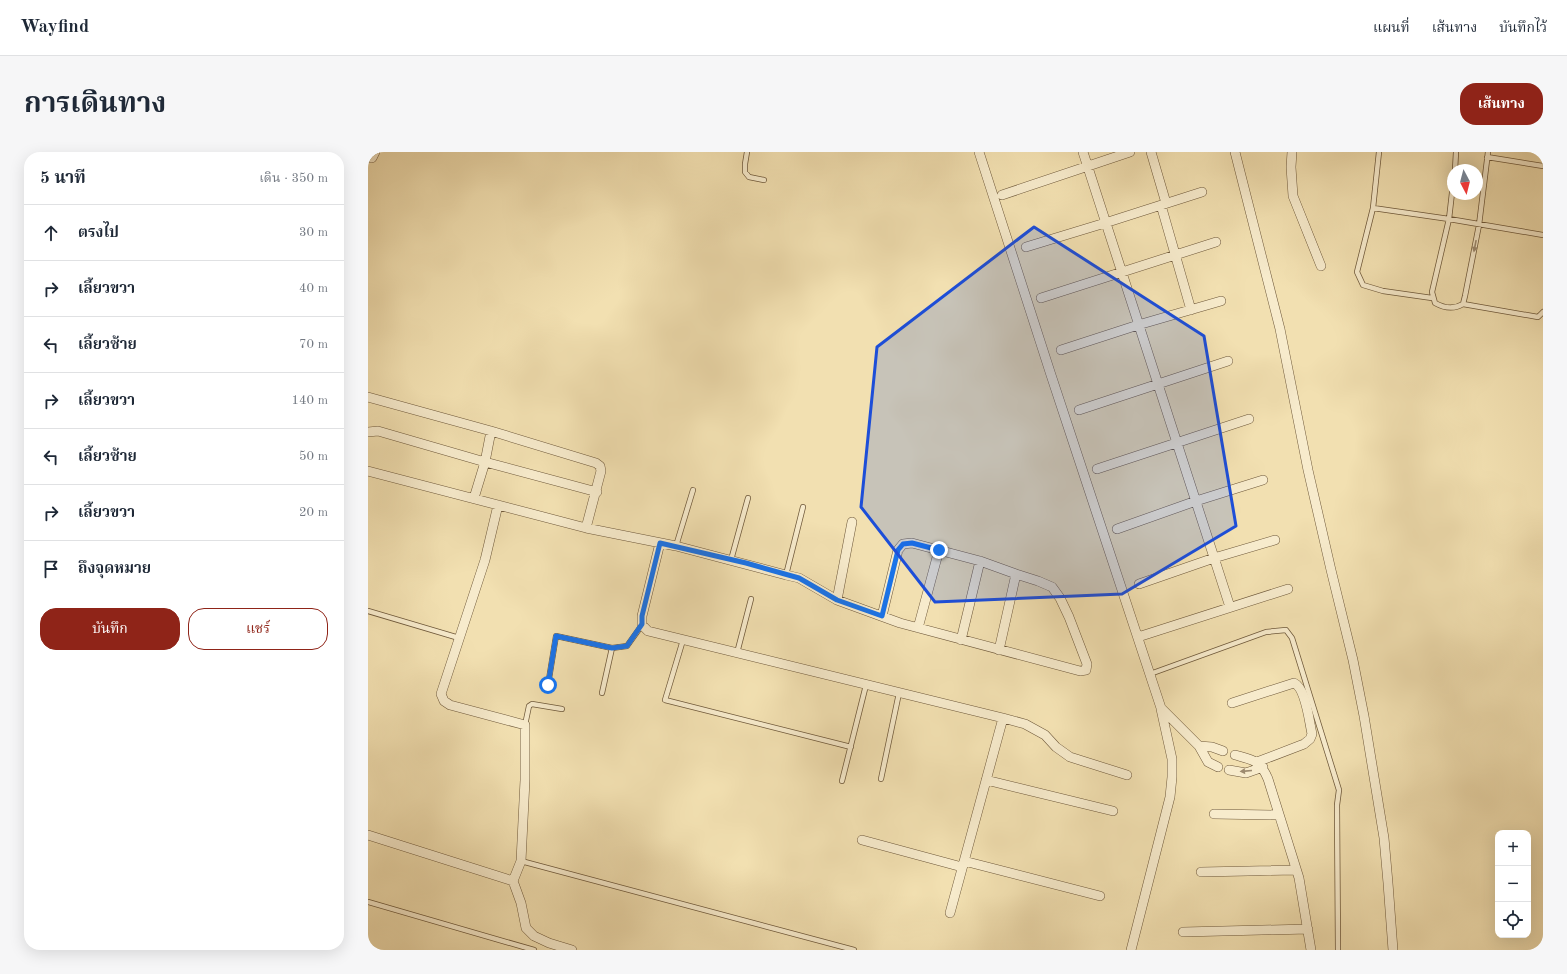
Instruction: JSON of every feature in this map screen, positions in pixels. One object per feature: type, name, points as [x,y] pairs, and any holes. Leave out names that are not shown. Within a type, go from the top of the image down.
[{"type":"street","points":[[368,158],[372,158],[375,152]]},
{"type":"street","points":[[979,152],[1051,376],[1161,708],[1172,760],[1170,797],[1131,950]]},
{"type":"street","points":[[1083,152],[1230,607]]},
{"type":"street","points":[[1002,195],[1130,152]]},
{"type":"street","points":[[1151,152],[1175,254],[1191,310]]},
{"type":"street","points":[[1235,152],[1280,329],[1308,470],[1353,660],[1364,716],[1384,838],[1393,950]]},
{"type":"street","points":[[1292,152],[1291,167],[1293,196],[1322,266]]},
{"type":"street","points":[[1026,246],[1106,223],[1202,192]]},
{"type":"street","points":[[1041,298],[1216,242]]},
{"type":"street","points":[[1061,350],[1138,325],[1221,301]]},
{"type":"street","points":[[1079,410],[1228,361]]},
{"type":"street","points":[[368,398],[596,462],[600,466],[601,471],[586,528]]},
{"type":"street","points":[[1097,469],[1249,419]]},
{"type":"street","points":[[368,432],[378,431],[596,492]]},
{"type":"street","points":[[474,498],[485,462],[491,432]]},
{"type":"street","points":[[368,470],[586,528],[676,546],[799,578],[837,600],[882,616],[918,628],[1080,671],[1086,670],[1087,664],[1069,616],[1060,598],[1052,587],[980,561],[939,550],[912,543],[903,544],[898,550],[882,616]]},
{"type":"street","points":[[1117,529],[1196,501],[1264,480]]},
{"type":"street","points":[[498,505],[485,560],[441,694],[444,701],[450,705],[525,725],[525,780],[521,861],[513,881],[521,903],[526,928],[534,936],[549,943],[572,950]]},
{"type":"street","points":[[837,600],[852,522]]},
{"type":"street","points":[[1140,584],[1214,558],[1275,540]]},
{"type":"street","points":[[660,543],[642,616],[642,624],[648,632],[1025,724],[1045,735],[1056,747],[1070,757],[1127,775]]},
{"type":"street","points":[[918,628],[939,550]]},
{"type":"street","points":[[961,640],[980,561]]},
{"type":"street","points":[[999,650],[1016,574]]},
{"type":"street","points":[[1138,637],[1288,589]]},
{"type":"street","points":[[1229,770],[1246,773],[1304,744],[1310,739],[1312,734],[1302,692],[1299,685],[1294,683],[1232,703]]},
{"type":"street","points":[[1161,708],[1199,746],[1208,762],[1218,767]]},
{"type":"street","points":[[950,913],[1003,718]]},
{"type":"street","points":[[1199,746],[1212,747],[1223,751]]},
{"type":"street","points":[[1235,755],[1260,765],[1279,815],[1296,870],[1311,950]]},
{"type":"street","points":[[986,780],[1114,811]]},
{"type":"street","points":[[1214,814],[1279,815]]},
{"type":"street","points":[[368,835],[513,881]]},
{"type":"street","points":[[862,840],[1100,896]]},
{"type":"street","points":[[1201,872],[1296,870]]},
{"type":"street","points":[[1183,932],[1308,929]]},
{"type":"lane","points":[[747,152],[744,164],[745,172],[750,176],[764,180]]},
{"type":"lane","points":[[1379,152],[1373,208],[1357,272],[1363,285],[1383,291],[1432,298]]},
{"type":"lane","points":[[1455,164],[1456,152]]},
{"type":"lane","points":[[1463,304],[1479,225],[1488,154],[1543,166]]},
{"type":"lane","points":[[1451,200],[1449,219],[1432,292],[1434,303],[1442,306],[1457,308],[1463,304],[1538,317],[1543,312]]},
{"type":"lane","points":[[1373,208],[1543,235]]},
{"type":"lane","points":[[676,546],[693,490]]},
{"type":"lane","points":[[731,560],[748,498]]},
{"type":"lane","points":[[786,575],[803,506]]},
{"type":"lane","points":[[736,653],[751,599]]},
{"type":"lane","points":[[368,611],[459,638]]},
{"type":"lane","points":[[548,685],[556,636],[612,648],[627,646],[642,624]]},
{"type":"lane","points":[[1150,674],[1266,632],[1286,630],[1292,638],[1339,790],[1337,805],[1338,950]]},
{"type":"lane","points":[[682,640],[665,700],[851,747]]},
{"type":"lane","points":[[602,692],[612,648]]},
{"type":"lane","points":[[842,781],[866,685]]},
{"type":"lane","points":[[881,779],[899,693]]},
{"type":"lane","points":[[525,725],[529,706],[532,704],[562,710]]},
{"type":"lane","points":[[521,861],[854,950]]},
{"type":"lane","points":[[368,902],[534,950]]},
{"type":"highlighted area","points":[[1034,227],[1204,336],[1236,526],[1122,594],[935,602],[861,507],[877,347]]},
{"type":"route","points":[[548,685],[556,636],[612,648],[627,646],[642,624],[642,616],[660,543],[746,563],[799,578],[837,600],[858,609],[882,616],[898,550],[903,544],[912,543],[939,550]]}]
